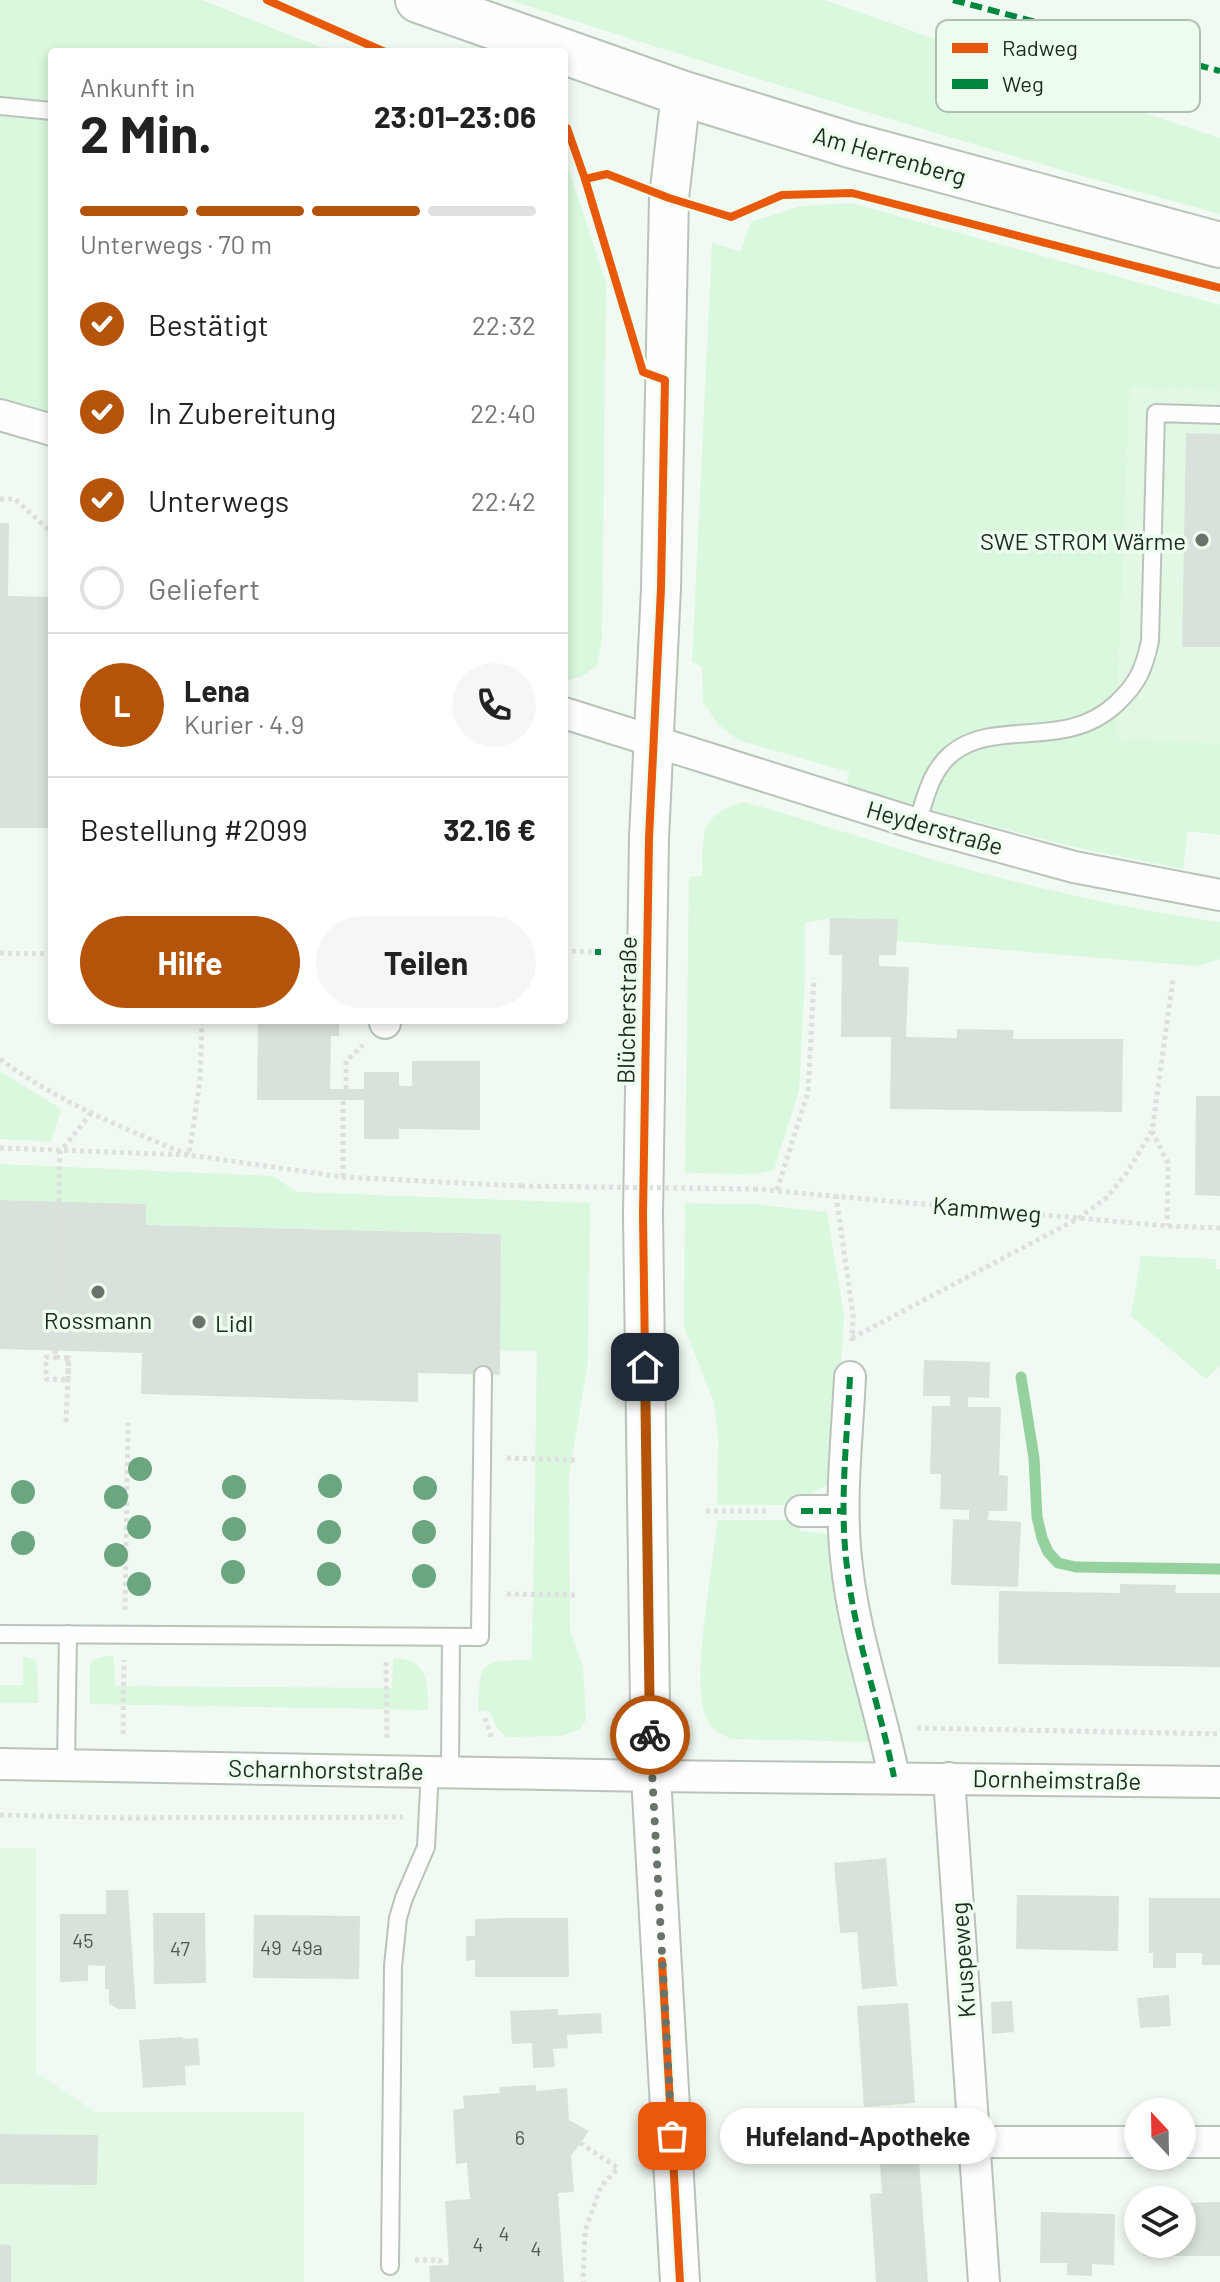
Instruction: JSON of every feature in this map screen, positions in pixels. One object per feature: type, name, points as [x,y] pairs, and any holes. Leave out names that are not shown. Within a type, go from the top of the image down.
[{"type":"main road","name":"Am Herrenberg","points":[[418,0],[554,48]]},
{"type":"main road","name":"Am Herrenberg","points":[[568,53],[681,93],[850,145],[1220,245]]},
{"type":"street","name":"Blücherstraße","points":[[680,2282],[651,1776],[643,1215],[648,853],[661,588],[669,198],[681,93]]},
{"type":"street","points":[[0,415],[48,429]]},
{"type":"street","name":"Heyderstraße","points":[[568,714],[917,824],[1074,867],[1220,895]]},
{"type":"street","points":[[850,1377],[842,1511],[847,1567],[856,1627],[884,1727],[894,1777]]},
{"type":"street","points":[[801,1511],[842,1511]]},
{"type":"street","name":"Scharnhorststraße","points":[[0,1764],[651,1776]]},
{"type":"street","name":"Dornheimstraße","points":[[651,1776],[1220,1782]]},
{"type":"street","name":"Kruspeweg","points":[[949,1778],[984,2282]]},
{"type":"street","points":[[974,2142],[1124,2142]]},
{"type":"street","points":[[1196,2142],[1220,2142]]},
{"type":"lane","points":[[0,106],[48,111]]},
{"type":"lane","points":[[917,824],[932,777],[951,754],[973,741],[1078,728],[1107,712],[1129,691],[1144,669],[1150,641],[1156,413],[1220,415]]},
{"type":"lane","points":[[0,1634],[480,1637],[483,1375]]},
{"type":"lane","points":[[66,1765],[68,1634]]},
{"type":"lane","points":[[390,2266],[395,1943],[404,1898],[426,1847],[440,1770],[451,1637]]},
{"type":"path","points":[[0,499],[15,499],[48,529]]},
{"type":"path","points":[[568,951],[595,952]]},
{"type":"path","points":[[0,953],[48,954]]},
{"type":"path","points":[[777,1190],[808,1092],[814,978]]},
{"type":"path","points":[[852,1338],[1079,1218],[1106,1198],[1126,1174],[1152,1131],[1173,979]]},
{"type":"path","points":[[189,1155],[200,1081],[202,1024]]},
{"type":"path","points":[[346,1089],[346,1061],[383,1024]]},
{"type":"path","points":[[0,1059],[91,1113],[189,1155]]},
{"type":"path","points":[[343,1100],[343,1177]]},
{"type":"path","points":[[66,1422],[68,1385],[69,1358],[57,1358],[46,1357],[46,1379],[68,1380],[68,1369],[68,1358],[55,1357],[60,1152],[91,1113]]},
{"type":"path","points":[[1152,1131],[1168,1163],[1167,1226]]},
{"type":"path","points":[[0,1148],[189,1155]]},
{"type":"path","points":[[836,1195],[853,1315]]},
{"type":"path","points":[[123,1766],[128,1423]]},
{"type":"path","points":[[483,1457],[578,1460]]},
{"type":"path","points":[[706,1511],[801,1511]]},
{"type":"path","points":[[481,1593],[578,1595]]},
{"type":"path","points":[[386,1637],[387,1770]]},
{"type":"path","points":[[884,1727],[1220,1734]]},
{"type":"path","points":[[0,1815],[429,1818]]},
{"type":"path","points":[[580,2143],[618,2168],[601,2186],[585,2231],[583,2282]]},
{"type":"shaded area","points":[[0,0],[202,0],[323,48],[48,48],[48,412],[0,398]]},
{"type":"shaded area","points":[[509,0],[825,0],[936,39],[936,112],[1141,112],[1220,138],[1220,214],[952,138]]},
{"type":"shaded area","points":[[568,167],[606,283],[602,639],[597,665],[583,676],[568,681]]},
{"type":"shaded area","points":[[851,203],[1220,305],[1220,391],[1130,387],[1116,739],[1220,743],[1220,835],[1188,831],[1183,869],[1078,848],[847,788],[849,772],[738,740],[718,724],[703,702],[702,666],[692,662],[712,242],[740,252],[751,222],[801,206]]},
{"type":"shaded area","points":[[1130,387],[1220,391],[1220,743],[1116,740]]},
{"type":"shaded area","points":[[744,802],[1008,880],[1113,904],[1220,922],[1220,959],[1197,966],[897,941],[897,919],[830,918],[805,923],[799,1090],[774,1170],[754,1174],[685,1173],[689,877],[702,876],[704,838],[711,820],[729,807]]},
{"type":"shaded area","points":[[0,1071],[61,1109],[51,1142],[0,1139]]},
{"type":"shaded area","points":[[0,1164],[273,1176],[297,1192],[590,1203],[588,1361],[569,1475],[570,1631],[583,1667],[586,1720],[580,1729],[562,1736],[506,1737],[496,1727],[490,1711],[478,1711],[480,1680],[487,1666],[493,1662],[532,1659],[537,1351],[500,1351],[501,1234],[146,1225],[146,1204],[0,1200]]},
{"type":"shaded area","points":[[685,1203],[754,1204],[827,1212],[844,1315],[835,1472],[827,1485],[802,1498],[801,1505],[717,1505],[718,1437],[714,1402],[684,1327]]},
{"type":"shaded area","points":[[1141,1256],[1216,1259],[1216,1269],[1220,1269],[1220,1366],[1206,1379],[1131,1316]]},
{"type":"shaded area","points":[[717,1520],[800,1520],[800,1531],[835,1535],[875,1729],[870,1742],[731,1739],[709,1723],[702,1703],[701,1653]]},
{"type":"shaded area","points":[[23,1656],[34,1659],[37,1664],[38,1703],[0,1703],[0,1685],[23,1685]]},
{"type":"shaded area","points":[[114,1656],[115,1686],[392,1688],[393,1658],[405,1659],[424,1674],[428,1710],[90,1704],[90,1665],[93,1660]]},
{"type":"shaded area","points":[[0,1848],[36,1848],[36,2072],[96,2112],[304,2112],[304,2282],[0,2282]]},
{"type":"building","name":"SWE STROM Wärme","points":[[1186,433],[1220,434],[1220,647],[1182,647]]},
{"type":"building","points":[[0,523],[9,523],[8,596],[48,597],[48,828],[0,828]]},
{"type":"building","points":[[830,918],[898,919],[896,955],[879,955],[879,966],[909,967],[906,1037],[957,1038],[957,1029],[1014,1030],[1013,1039],[1123,1039],[1122,1112],[890,1109],[891,1037],[841,1037],[842,955],[829,955]]},
{"type":"building","points":[[258,1024],[339,1024],[339,1036],[331,1036],[330,1089],[364,1089],[364,1072],[399,1072],[399,1086],[412,1086],[412,1061],[480,1061],[480,1130],[399,1129],[399,1139],[364,1139],[364,1100],[257,1100]]},
{"type":"building","points":[[1196,1096],[1220,1096],[1220,1196],[1195,1195]]},
{"type":"building","points":[[0,1200],[146,1204],[146,1225],[501,1234],[500,1375],[418,1373],[418,1402],[141,1394],[142,1353],[0,1349]]},
{"type":"building","points":[[924,1360],[990,1362],[989,1398],[968,1397],[968,1407],[1001,1407],[999,1475],[1008,1476],[1007,1511],[989,1511],[988,1520],[1021,1522],[1018,1587],[951,1585],[953,1519],[969,1520],[969,1510],[940,1509],[941,1474],[930,1474],[932,1406],[950,1406],[950,1396],[923,1396]]},
{"type":"building","points":[[1120,1584],[1176,1585],[1175,1593],[1220,1593],[1220,1667],[998,1664],[999,1591],[1120,1593]]},
{"type":"building","points":[[886,1858],[897,1986],[862,1989],[857,1932],[840,1933],[834,1863]]},
{"type":"building","points":[[106,1890],[128,1890],[136,2009],[119,2009],[109,2004],[109,1989],[105,1989],[105,1966],[88,1965],[88,1981],[60,1982],[60,1914],[106,1914]]},
{"type":"building","points":[[1017,1895],[1119,1896],[1118,1951],[1016,1949]]},
{"type":"building","points":[[1149,1898],[1220,1898],[1220,1965],[1202,1965],[1202,1953],[1176,1953],[1176,1968],[1153,1968],[1153,1953],[1149,1953]]},
{"type":"building","points":[[153,1913],[205,1913],[206,1983],[154,1984]]},
{"type":"building","points":[[254,1915],[360,1916],[359,1979],[253,1978]]},
{"type":"building","points":[[568,1918],[569,1977],[475,1977],[475,1960],[466,1961],[466,1936],[475,1936],[475,1919]]},
{"type":"building","points":[[1169,1995],[1171,2026],[1140,2028],[1137,1998]]},
{"type":"building","points":[[1012,2001],[1014,2032],[992,2034],[991,2002]]},
{"type":"building","points":[[908,2003],[915,2103],[864,2107],[857,2006]]},
{"type":"building","points":[[558,2009],[558,2015],[601,2013],[602,2033],[567,2035],[568,2048],[553,2049],[555,2067],[533,2068],[532,2043],[512,2044],[510,2011]]},
{"type":"building","points":[[198,2038],[200,2065],[185,2066],[186,2085],[143,2088],[139,2040]]},
{"type":"building","points":[[536,2085],[536,2091],[567,2088],[569,2120],[589,2131],[571,2156],[574,2192],[558,2193],[564,2282],[430,2282],[429,2266],[449,2265],[445,2201],[470,2199],[467,2163],[456,2164],[453,2110],[464,2108],[463,2096],[500,2093],[499,2087]]},
{"type":"building","points":[[916,2121],[928,2282],[876,2282],[870,2194],[882,2193],[877,2124]]},
{"type":"building","points":[[0,2134],[98,2135],[97,2185],[0,2184]]},
{"type":"building","points":[[1220,2202],[1220,2256],[1196,2256],[1196,2203]]},
{"type":"building","points":[[1041,2212],[1115,2214],[1114,2265],[1092,2264],[1092,2276],[1067,2275],[1067,2263],[1040,2263]]},
{"type":"building","points":[[0,2244],[11,2245],[11,2282],[0,2282]]},
{"type":"waterway","points":[[1021,1377],[1034,1458],[1037,1517],[1048,1552],[1058,1563],[1076,1567],[1220,1569]]},
{"type":"marked path","points":[[953,0],[1028,20]]},
{"type":"marked path","points":[[1200,66],[1220,71]]},
{"type":"marked path","points":[[595,952],[601,952]]},
{"type":"marked path","points":[[850,1377],[844,1496],[847,1567],[856,1620],[894,1777]]},
{"type":"marked path","points":[[801,1511],[842,1511]]},
{"type":"cycle path","points":[[267,0],[376,48]]},
{"type":"cycle path","points":[[568,131],[585,179],[607,174],[731,217],[782,195],[852,193],[1220,288]]},
{"type":"cycle path","points":[[585,179],[643,372],[665,380],[661,588],[649,838],[643,1215],[649,1641]]},
{"type":"cycle path","points":[[662,1961],[680,2282]]},
{"type":"way so far","points":[[650,1735],[672,2136]]},
{"type":"place","name":"SWE STROM Wärme","points":[[1202,540]]},
{"type":"place","name":"Rossmann","points":[[98,1292]]},
{"type":"place","name":"Lidl","points":[[199,1322]]},
{"type":"place","name":"Hufeland-Apotheke","points":[[672,2136]]},
{"type":"route","points":[[645,1367],[650,1735]]}]
